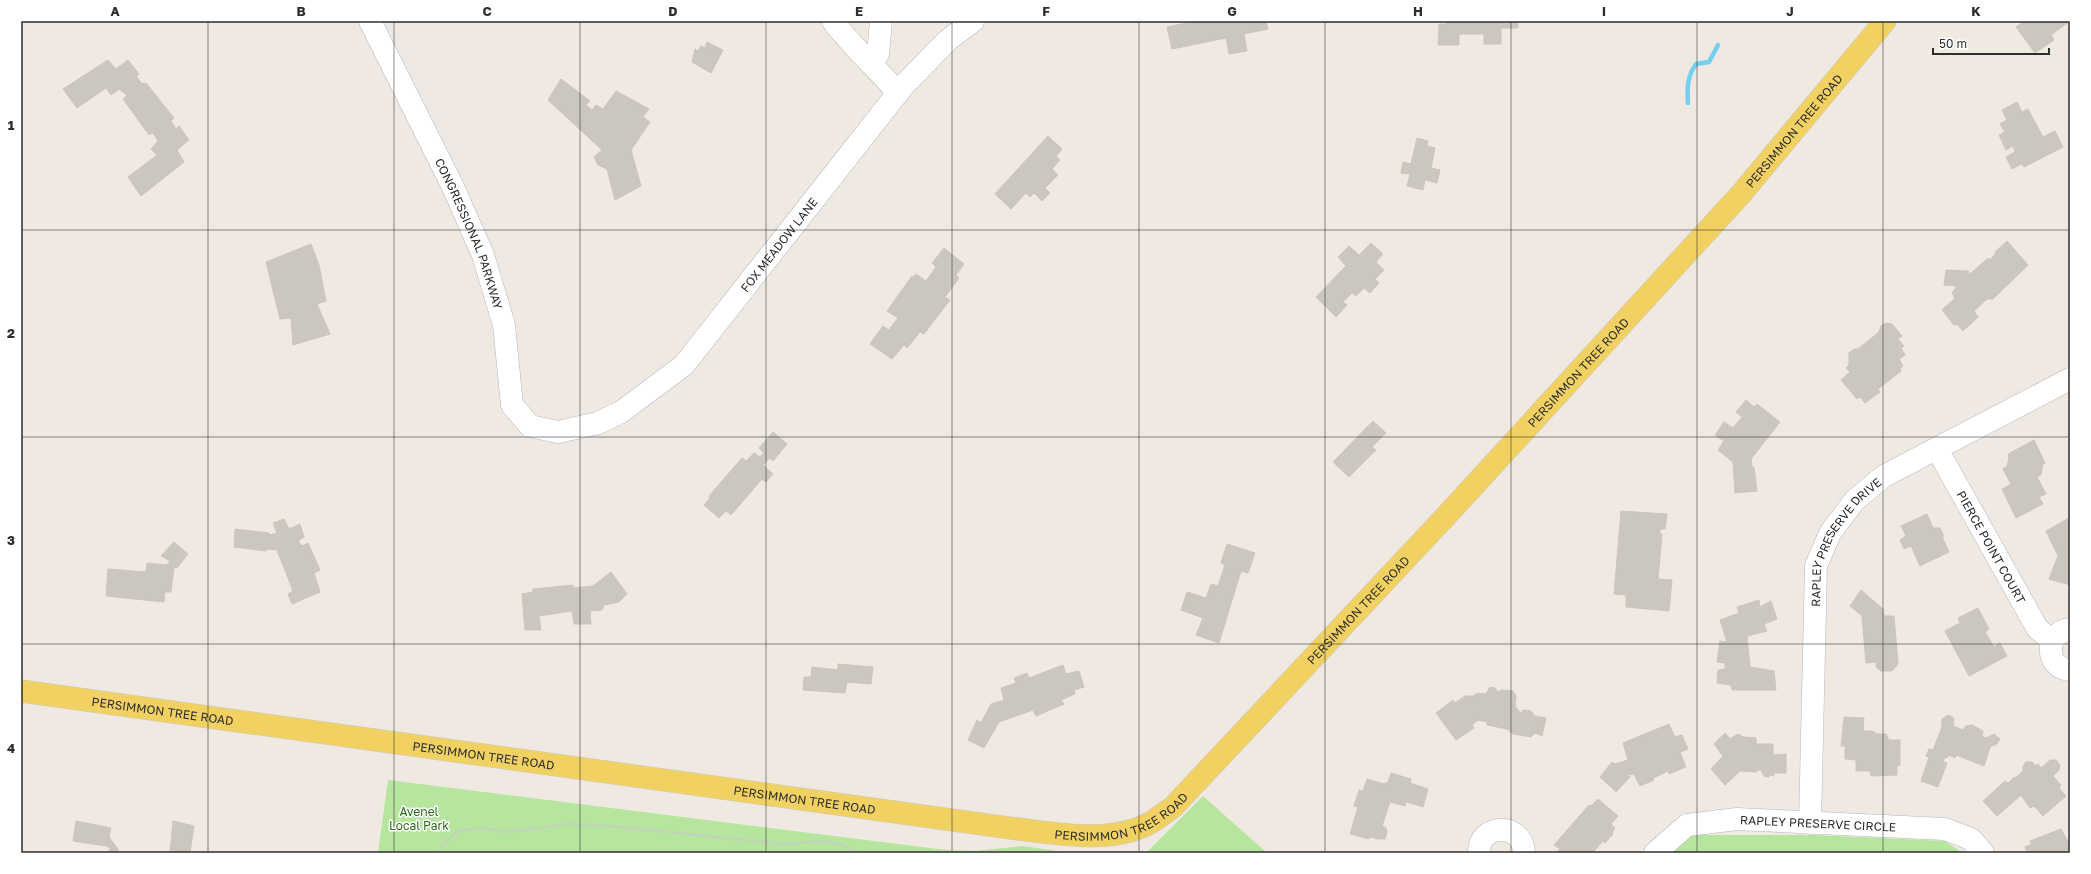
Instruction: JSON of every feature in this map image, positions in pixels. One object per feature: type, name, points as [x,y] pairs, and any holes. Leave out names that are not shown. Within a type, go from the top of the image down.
[{"type":"main road","name":"PERSIMMON TREE ROAD","points":[[21,691],[1077,836],[1117,834],[1150,823],[1173,807],[1466,495],[1741,194],[1884,21]]},
{"type":"street","name":"CONGRESSIONAL PARKWAY","points":[[370,21],[453,187],[483,255],[504,325],[512,405],[530,426],[558,432]]},
{"type":"street","points":[[833,21],[848,41],[871,63],[898,93]]},
{"type":"street","points":[[871,63],[878,54],[880,21]]},
{"type":"street","name":"FOX MEADOW LANE","points":[[558,432],[598,423],[620,412],[684,365],[898,93],[948,40],[973,21]]},
{"type":"street","name":"RAPLEY PRESERVE DRIVE","points":[[1810,823],[1816,566],[1830,533],[1855,500],[1884,476],[2070,379]]},
{"type":"street","name":"PIERCE POINT COURT","points":[[1937,449],[2037,628],[2052,641]]},
{"type":"street","points":[[2070,629],[2062,631],[2052,641],[2051,655],[2054,662],[2059,666],[2070,670]]},
{"type":"street","name":"RAPLEY PRESERVE CIRCLE","points":[[1655,853],[1687,825],[1736,819],[1944,829],[1971,839],[1984,853]]},
{"type":"street","points":[[1479,853],[1480,843],[1484,837],[1490,832],[1504,829],[1517,835],[1522,840],[1524,853]]},
{"type":"path","points":[[439,853],[444,842],[461,830],[482,828],[505,832],[570,824],[621,826],[781,844],[801,844],[819,840],[845,844],[859,853]]},
{"type":"green space","name":"Avenel Local Park","points":[[388,780],[946,850],[976,851],[1023,846],[1071,853],[378,853]]},
{"type":"green space","points":[[1203,796],[1267,853],[1146,853]]},
{"type":"green space","points":[[1692,835],[1814,835],[1945,841],[1962,853],[1673,853]]},
{"type":"building","points":[[1196,21],[1266,21],[1268,29],[1244,34],[1247,51],[1229,54],[1226,38],[1172,49],[1167,27]]},
{"type":"building","points":[[1447,21],[1518,21],[1518,28],[1501,28],[1501,44],[1484,44],[1484,34],[1459,34],[1459,45],[1438,45],[1439,24],[1447,24]]},
{"type":"building","points":[[2025,21],[2070,21],[2051,35],[2054,40],[2035,53],[2016,27]]},
{"type":"building","points":[[707,42],[723,50],[711,73],[692,62],[695,49],[698,51],[701,46],[705,48]]},
{"type":"building","points":[[108,60],[116,69],[128,60],[139,74],[136,76],[142,84],[146,83],[174,118],[171,121],[176,129],[179,126],[189,140],[177,150],[184,162],[141,196],[128,177],[157,155],[151,149],[158,141],[153,133],[149,135],[123,99],[127,95],[119,89],[111,95],[106,88],[77,108],[63,89]]},
{"type":"building","points":[[561,79],[590,101],[586,105],[592,110],[596,105],[603,109],[616,91],[649,109],[643,117],[650,122],[631,150],[641,186],[615,200],[607,169],[598,165],[594,157],[602,150],[548,100]]},
{"type":"building","points":[[2017,102],[2022,112],[2028,109],[2043,137],[2055,131],[2063,147],[2024,167],[2022,164],[2012,169],[2006,157],[2015,152],[2013,146],[2006,150],[1999,135],[2005,132],[2000,124],[2007,120],[2002,110]]},
{"type":"building","points":[[1048,136],[1062,149],[1056,156],[1060,160],[1052,169],[1058,175],[1045,188],[1050,193],[1042,201],[1034,193],[1030,197],[1026,193],[1011,209],[995,194]]},
{"type":"building","points":[[1417,138],[1428,141],[1427,146],[1435,148],[1431,168],[1440,170],[1437,183],[1425,180],[1423,190],[1407,186],[1410,174],[1401,173],[1403,162],[1411,164]]},
{"type":"building","points":[[2007,241],[2028,265],[1993,299],[1987,299],[1974,311],[1978,317],[1963,331],[1957,324],[1954,325],[1942,310],[1955,298],[1952,293],[1957,286],[1944,285],[1946,270],[1968,271],[1970,274],[1988,258],[1990,260],[1996,253],[1995,252]]},
{"type":"building","points":[[1371,243],[1383,254],[1376,262],[1384,270],[1375,279],[1379,283],[1370,293],[1364,288],[1356,296],[1352,293],[1343,302],[1347,305],[1336,317],[1316,297],[1346,266],[1338,257],[1349,246],[1359,255]]},
{"type":"building","points":[[311,244],[319,265],[326,301],[317,304],[330,334],[293,345],[291,318],[280,319],[266,262]]},
{"type":"building","points":[[944,248],[964,264],[956,275],[959,278],[945,297],[950,300],[924,334],[920,332],[907,348],[904,345],[892,359],[870,344],[883,326],[889,330],[898,318],[887,311],[912,276],[913,277],[916,274],[926,281],[936,267],[932,263]]},
{"type":"building","points":[[1886,323],[1892,324],[1902,336],[1898,339],[1904,346],[1901,348],[1905,355],[1899,359],[1903,366],[1900,369],[1901,371],[1878,389],[1880,392],[1865,403],[1860,397],[1857,399],[1841,380],[1850,372],[1846,368],[1849,365],[1849,353],[1854,349],[1858,349],[1879,332],[1881,326]]},
{"type":"building","points":[[1746,400],[1754,407],[1757,404],[1780,422],[1751,459],[1752,467],[1754,467],[1757,491],[1735,493],[1733,462],[1718,450],[1724,441],[1715,435],[1724,422],[1733,428],[1742,417],[1736,412]]},
{"type":"building","points":[[1373,421],[1386,433],[1372,447],[1376,450],[1349,477],[1333,462]]},
{"type":"building","points":[[773,432],[787,444],[773,461],[770,458],[763,465],[773,474],[766,482],[762,479],[731,515],[726,511],[719,518],[704,505],[710,498],[709,496],[742,458],[746,461],[754,453],[760,457],[764,453],[759,448]]},
{"type":"building","points":[[2034,440],[2045,463],[2043,464],[2041,475],[2037,477],[2046,494],[2039,497],[2043,504],[2016,518],[2002,489],[2011,484],[2003,469],[2007,466],[2009,458],[2008,454]]},
{"type":"building","points":[[1621,511],[1667,514],[1665,529],[1660,529],[1660,534],[1662,534],[1658,579],[1672,580],[1669,611],[1626,607],[1626,595],[1614,594]]},
{"type":"building","points":[[1927,514],[1933,528],[1940,528],[1949,552],[1920,566],[1911,546],[1904,549],[1900,540],[1906,536],[1901,526]]},
{"type":"building","points":[[2069,518],[2070,585],[2049,579],[2058,556],[2046,531]]},
{"type":"building","points":[[284,519],[289,529],[300,524],[304,537],[298,541],[302,546],[308,543],[320,570],[314,573],[320,592],[292,604],[288,594],[293,591],[277,550],[266,549],[266,551],[234,547],[235,529],[269,533],[270,535],[277,533],[273,523]]},
{"type":"building","points":[[174,542],[188,554],[177,568],[174,567],[171,592],[165,592],[164,602],[106,596],[108,569],[146,572],[147,563],[167,565],[170,561],[161,556]]},
{"type":"building","points":[[1227,544],[1255,553],[1248,573],[1241,571],[1219,643],[1196,635],[1203,618],[1181,610],[1187,592],[1206,598],[1211,584],[1218,586],[1225,565],[1221,563]]},
{"type":"building","points":[[611,572],[627,594],[619,602],[604,605],[602,610],[590,611],[591,624],[574,624],[572,611],[539,616],[541,630],[525,630],[522,594],[533,592],[533,589],[573,585],[573,588],[593,586]]},
{"type":"building","points":[[1861,590],[1883,609],[1884,616],[1894,616],[1898,664],[1892,671],[1881,671],[1876,667],[1876,662],[1866,663],[1862,616],[1850,606]]},
{"type":"building","points":[[1759,600],[1760,607],[1771,601],[1777,619],[1764,624],[1767,631],[1747,636],[1750,667],[1774,671],[1776,690],[1732,690],[1731,685],[1717,683],[1718,670],[1725,669],[1725,663],[1717,662],[1720,641],[1727,642],[1720,620],[1739,613],[1737,607]]},
{"type":"building","points":[[1978,608],[1989,629],[1985,632],[1994,647],[2000,643],[2007,656],[1969,676],[1945,631],[1960,623],[1958,618]]},
{"type":"building","points":[[838,664],[873,667],[871,684],[847,682],[845,693],[803,690],[804,677],[811,677],[812,667],[838,670]]},
{"type":"building","points":[[1063,665],[1066,674],[1079,671],[1084,687],[1074,690],[1075,694],[1061,700],[1064,704],[1036,716],[1033,710],[999,722],[984,748],[968,740],[977,720],[981,723],[991,704],[1004,700],[1001,688],[1016,683],[1014,678],[1027,673],[1029,678]]},
{"type":"building","points":[[1490,687],[1495,688],[1498,692],[1502,690],[1513,691],[1516,696],[1515,706],[1521,714],[1523,710],[1531,711],[1535,716],[1546,718],[1542,736],[1535,733],[1531,737],[1513,734],[1507,729],[1487,725],[1487,722],[1478,720],[1472,725],[1474,728],[1456,740],[1436,713],[1453,700],[1455,703],[1465,696],[1473,696],[1478,693],[1486,694]]},
{"type":"building","points":[[1948,715],[1954,718],[1953,726],[1963,730],[1966,726],[1972,725],[1983,731],[1982,736],[1986,738],[1994,734],[2000,739],[1997,744],[1990,747],[1984,766],[1956,755],[1955,758],[1949,755],[1947,758],[1945,757],[1943,762],[1947,763],[1938,787],[1921,781],[1929,757],[1926,756],[1929,749],[1933,750],[1942,727],[1942,719]]},
{"type":"building","points":[[1844,717],[1864,718],[1863,731],[1886,734],[1889,740],[1900,740],[1900,765],[1897,766],[1897,775],[1871,776],[1870,771],[1856,771],[1856,760],[1845,759],[1845,746],[1841,746]]},
{"type":"building","points":[[1669,724],[1675,737],[1682,735],[1688,749],[1680,752],[1686,767],[1669,774],[1668,771],[1653,778],[1654,780],[1640,786],[1634,774],[1627,775],[1630,777],[1616,792],[1600,777],[1612,762],[1615,764],[1628,760],[1623,743]]},
{"type":"building","points":[[1725,733],[1730,739],[1738,734],[1743,737],[1756,738],[1756,744],[1773,744],[1773,755],[1786,754],[1786,773],[1774,773],[1774,776],[1771,775],[1769,777],[1764,776],[1761,770],[1757,770],[1757,772],[1740,771],[1725,785],[1711,769],[1723,756],[1714,744]]},
{"type":"building","points":[[2050,760],[2056,760],[2060,765],[2059,770],[2053,776],[2061,785],[2059,788],[2066,796],[2043,816],[2034,806],[2030,808],[2021,795],[1997,816],[1983,801],[2005,781],[2008,783],[2023,771],[2023,766],[2026,762],[2032,762],[2036,766],[2038,764],[2041,768]]},
{"type":"building","points":[[1391,773],[1411,779],[1410,783],[1428,789],[1423,807],[1406,802],[1405,806],[1390,802],[1382,826],[1386,828],[1387,832],[1385,839],[1370,837],[1369,839],[1350,834],[1358,807],[1354,806],[1359,790],[1363,791],[1367,779],[1384,784],[1388,782]]},
{"type":"building","points":[[1598,799],[1618,816],[1611,824],[1615,828],[1612,832],[1613,834],[1605,843],[1603,841],[1593,852],[1595,853],[1556,853],[1560,849],[1554,845],[1589,805],[1591,806]]},
{"type":"building","points":[[76,821],[111,828],[109,837],[118,849],[117,853],[105,853],[109,852],[110,848],[106,846],[73,841]]},
{"type":"building","points":[[173,821],[194,826],[190,853],[170,853]]},
{"type":"building","points":[[2061,829],[2070,845],[2070,853],[2027,853],[2025,847],[2032,844],[2030,841]]},
{"type":"waterway","points":[[1688,103],[1688,82],[1693,69],[1696,64],[1709,62],[1718,45]]}]
